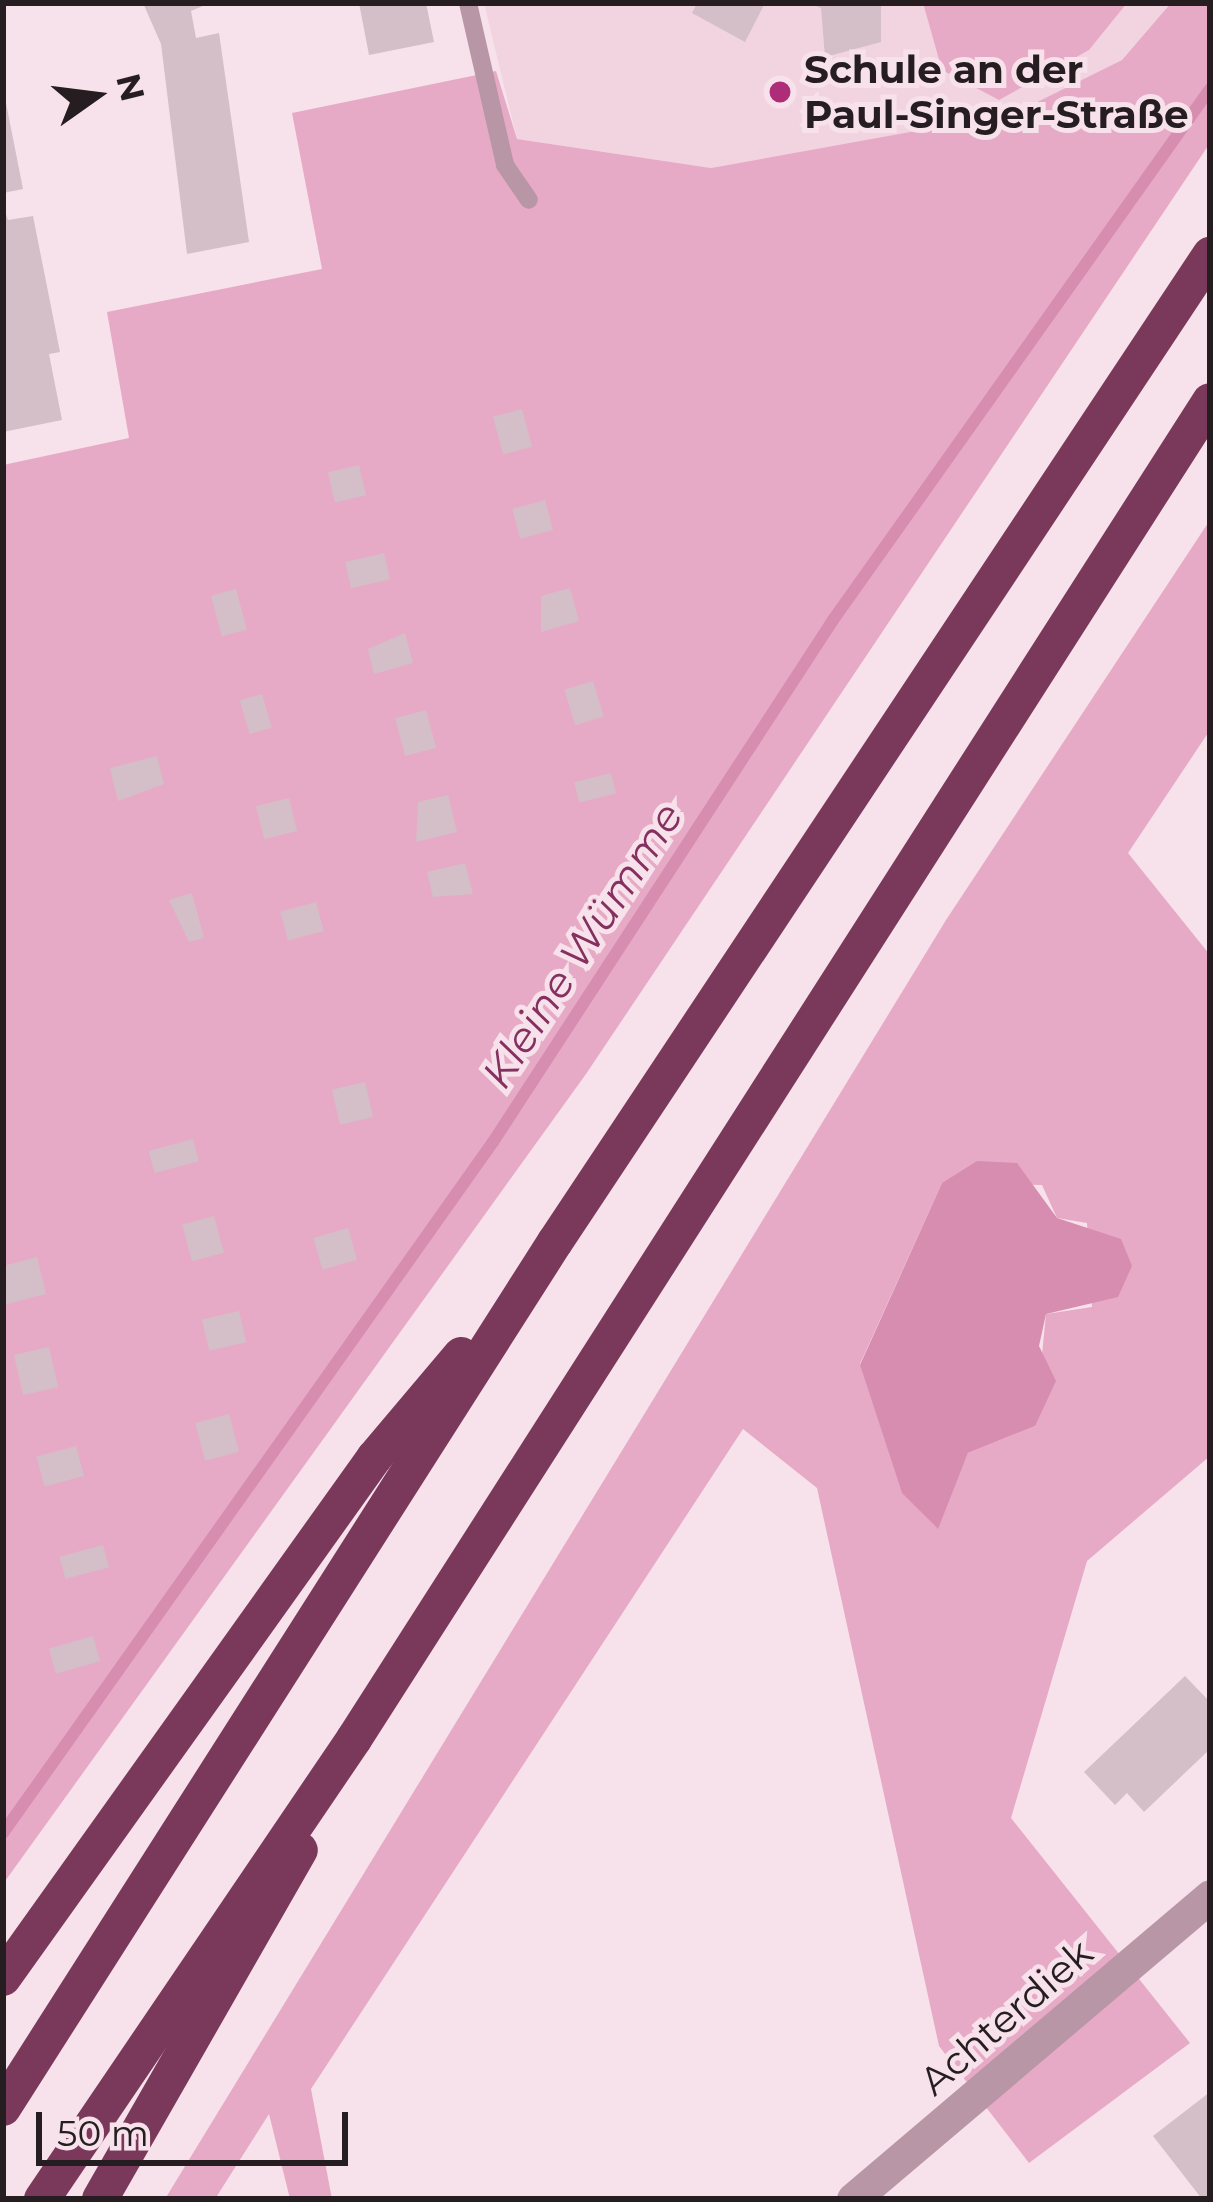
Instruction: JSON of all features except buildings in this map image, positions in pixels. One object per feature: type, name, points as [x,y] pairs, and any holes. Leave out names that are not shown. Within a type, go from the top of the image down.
[{"type":"highway","points":[[3,2108],[555,1242],[1210,255]]},
{"type":"highway","points":[[42,2199],[354,1739],[1210,400]]},
{"type":"highway","points":[[3,1978],[374,1458],[555,1242]]},
{"type":"highway","points":[[100,2199],[260,1931],[354,1739]]},
{"type":"highway","points":[[3,1966],[36,1928]]},
{"type":"street","name":"Achterdiek","points":[[853,2199],[1205,1910]]},
{"type":"lane","points":[[468,3],[505,165],[529,200]]},
{"type":"shaded area","name":"Schule an der Paul-Singer-Straße","points":[[484,3],[1171,3],[1122,60],[1015,113],[711,168],[517,139]]},
{"type":"shaded area","points":[[923,3],[1127,3],[1089,50],[999,100],[942,70]]},
{"type":"shaded area","points":[[1171,3],[1210,3],[1210,143],[586,1074],[3,1884],[3,465],[129,438],[107,312],[322,269],[292,113],[496,71],[517,139],[711,168],[1015,113],[1122,60]]},
{"type":"shaded area","points":[[1210,520],[1210,730],[1128,853],[1210,955],[1210,1456],[1087,1561],[1011,1818],[1190,2043],[1029,2163],[939,2046],[817,1488],[743,1429],[311,2089],[332,2199],[290,2199],[269,2114],[215,2199],[165,2199],[946,920]],"holes":[[[942,1183],[1042,1185],[1057,1218],[1087,1223],[1092,1307],[1046,1314],[1035,1426],[968,1453],[937,1528],[902,1492],[860,1364]]]},
{"type":"shaded area","points":[[977,1161],[1017,1163],[1057,1218],[1121,1239],[1132,1266],[1118,1297],[1046,1314],[1039,1346],[1056,1381],[1035,1426],[968,1453],[938,1529],[902,1493],[860,1365],[942,1183]]},
{"type":"waterway","name":"Kleine Wümme","points":[[3,1833],[493,1142],[833,620],[1210,89]]},
{"type":"place","name":"Schule an der Paul-Singer-Straße","points":[[780,92]]}]
